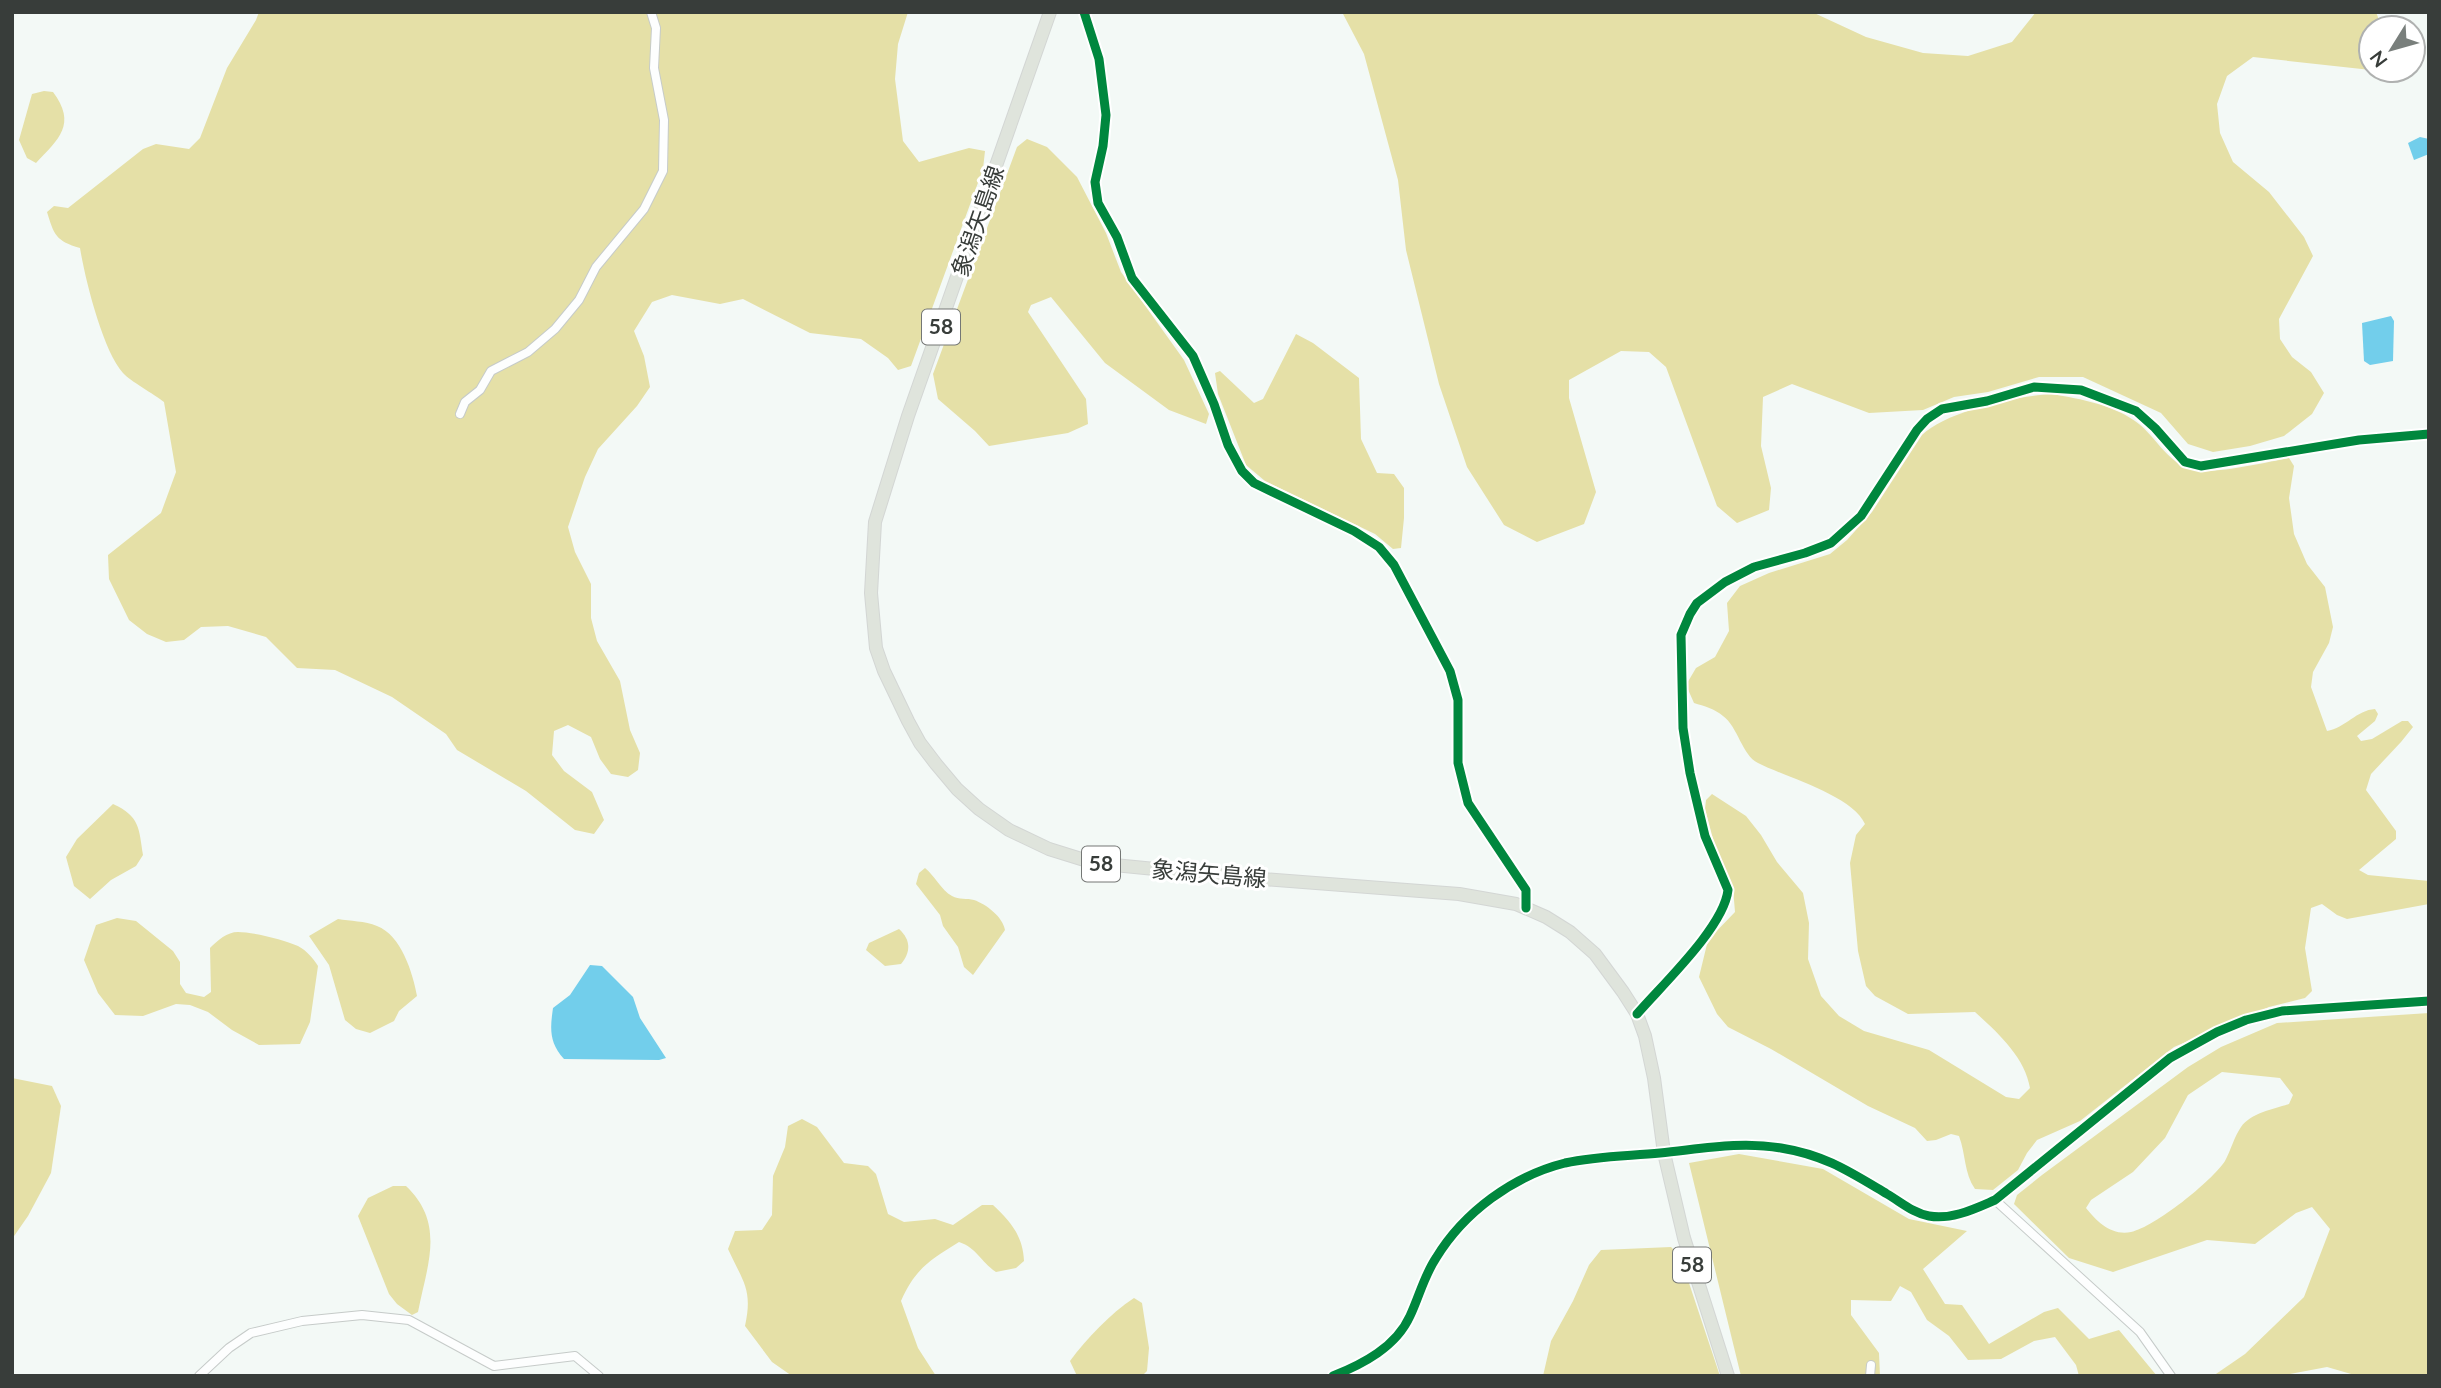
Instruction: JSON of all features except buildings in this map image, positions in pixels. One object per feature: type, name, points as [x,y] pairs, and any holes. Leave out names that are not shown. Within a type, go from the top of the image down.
[{"type":"main road","name":"象潟矢島線","points":[[1049,12],[908,416],[875,522],[871,593],[876,648],[908,721],[936,764],[979,809],[1009,830],[1039,844],[1094,863],[1459,894],[1516,904],[1545,916],[1570,932],[1595,954],[1637,1014],[1645,1036],[1654,1078],[1664,1153],[1684,1238],[1728,1376]]},
{"type":"street","points":[[460,414],[465,402],[480,390],[491,371],[528,352],[555,329],[579,300],[596,267],[643,209],[663,172],[664,120],[654,68],[656,28],[651,12]]},
{"type":"street","points":[[1084,12],[1099,59],[1106,116],[1095,182],[1098,203],[1117,237],[1132,278],[1193,356],[1228,445],[1242,471],[1254,483],[1379,547],[1408,587],[1450,671],[1458,700],[1458,763],[1468,803],[1526,890],[1526,908]]},
{"type":"street","points":[[1637,1014],[1707,934],[1727,898],[1728,890],[1705,836],[1690,773],[1683,728],[1681,635],[1690,614],[1697,603],[1725,582],[1754,567],[1805,553],[1831,542],[1861,516],[1927,419],[1942,409],[1987,401],[2034,387],[2081,390],[2136,411],[2185,461],[2201,466],[2360,440],[2429,434]]},
{"type":"street","points":[[1333,1376],[1375,1357],[1402,1329],[1435,1258],[1462,1221],[1491,1198],[1525,1177],[1564,1163],[1748,1144],[1818,1155],[1911,1211],[1930,1216],[1964,1214],[1995,1200],[2170,1058],[2217,1032],[2246,1020],[2282,1011],[2429,1001]]},
{"type":"street","points":[[1995,1200],[2140,1332],[2171,1376]]},
{"type":"street","points":[[199,1376],[229,1348],[251,1333],[302,1321],[362,1315],[409,1320],[495,1366],[575,1356],[599,1376]]},
{"type":"street","points":[[1870,1376],[1871,1365]]},
{"type":"shaded area","points":[[259,12],[908,12],[898,44],[895,79],[903,141],[919,162],[969,148],[985,151],[983,169],[911,366],[898,370],[888,358],[861,339],[810,333],[743,299],[720,304],[672,295],[652,302],[634,331],[644,356],[650,387],[637,406],[598,449],[568,527],[575,552],[591,584],[591,618],[597,641],[620,681],[630,730],[640,753],[638,770],[628,777],[611,774],[600,759],[591,737],[568,725],[554,731],[552,755],[564,771],[592,792],[604,820],[594,834],[575,830],[526,791],[457,750],[446,734],[392,697],[335,670],[297,668],[266,637],[228,626],[201,627],[184,640],[166,642],[147,634],[129,620],[109,579],[108,555],[161,513],[176,472],[164,402],[126,376],[116,363],[96,314],[80,248],[57,236],[47,212],[54,206],[68,208],[143,149],[156,144],[189,149],[200,138],[227,68]]},
{"type":"shaded area","points":[[1342,12],[1812,12],[1866,37],[1923,53],[1968,56],[2012,42],[2036,12],[2376,12],[2377,14],[2357,14],[2357,68],[2253,57],[2227,76],[2217,104],[2220,133],[2233,162],[2269,192],[2304,237],[2313,256],[2279,319],[2280,339],[2292,357],[2311,372],[2324,393],[2312,414],[2284,436],[2250,446],[2213,452],[2188,444],[2161,413],[2083,377],[2039,377],[1988,392],[1954,397],[1923,410],[1869,413],[1792,384],[1763,397],[1761,446],[1771,488],[1769,510],[1737,523],[1717,506],[1666,367],[1649,352],[1621,351],[1569,380],[1569,398],[1596,492],[1584,524],[1537,542],[1504,525],[1467,467],[1439,384],[1406,250],[1398,180],[1364,54]]},
{"type":"shaded area","points":[[53,92],[64,113],[64,122],[58,138],[36,163],[27,158],[19,140],[32,94]]},
{"type":"shaded area","points":[[1027,139],[1047,147],[1077,177],[1106,233],[1121,272],[1184,360],[1209,414],[1206,424],[1169,410],[1105,363],[1051,297],[1031,305],[1028,312],[1086,399],[1088,424],[1068,433],[989,446],[938,399],[933,374],[1017,147]]},
{"type":"shaded area","points":[[1296,334],[1313,343],[1359,378],[1361,439],[1377,473],[1394,474],[1404,488],[1401,548],[1393,549],[1375,534],[1265,481],[1246,465],[1218,394],[1215,373],[1220,371],[1254,403],[1263,399]]},
{"type":"shaded area","points":[[2052,394],[2097,404],[2130,417],[2145,429],[2173,460],[2187,468],[2221,470],[2289,458],[2294,466],[2289,498],[2294,534],[2307,564],[2325,587],[2333,627],[2329,643],[2313,672],[2311,687],[2327,731],[2362,712],[2375,709],[2378,714],[2375,721],[2357,736],[2361,741],[2372,739],[2402,721],[2408,721],[2413,727],[2371,774],[2366,790],[2396,831],[2396,839],[2359,870],[2368,875],[2429,881],[2429,904],[2347,919],[2322,904],[2311,908],[2305,948],[2312,991],[2305,998],[2269,1007],[2174,1047],[2080,1121],[2037,1140],[2018,1170],[1993,1190],[1975,1189],[1969,1177],[1959,1136],[1951,1134],[1927,1141],[1915,1128],[1868,1106],[1728,1027],[1717,1014],[1699,977],[1708,940],[1735,912],[1733,888],[1716,850],[1705,809],[1706,800],[1712,794],[1746,816],[1777,862],[1803,893],[1809,923],[1808,959],[1821,996],[1839,1016],[1864,1031],[1929,1050],[2006,1097],[2019,1099],[2030,1088],[2016,1056],[1975,1012],[1908,1014],[1875,996],[1866,986],[1858,951],[1850,863],[1856,835],[1865,824],[1847,804],[1833,796],[1758,763],[1748,754],[1728,721],[1716,711],[1694,703],[1686,685],[1696,668],[1715,657],[1729,631],[1727,603],[1740,586],[1769,573],[1830,554],[1847,540],[1872,512],[1922,435],[1933,426],[1983,406]]},
{"type":"shaded area","points":[[113,804],[129,813],[137,824],[143,855],[136,866],[111,880],[90,899],[74,886],[66,857],[77,839]]},
{"type":"shaded area","points":[[925,868],[948,893],[984,905],[1004,925],[1005,930],[973,975],[964,967],[958,947],[943,926],[940,915],[916,884],[919,873]]},
{"type":"shaded area","points":[[117,918],[136,921],[173,951],[180,962],[180,984],[186,993],[204,997],[211,992],[210,948],[226,935],[234,932],[252,933],[301,948],[318,966],[310,1022],[300,1044],[259,1045],[208,1012],[190,1005],[176,1004],[143,1016],[115,1015],[98,993],[84,960],[96,925]]},
{"type":"shaded area","points":[[338,919],[368,923],[393,937],[412,977],[417,996],[399,1011],[394,1021],[370,1033],[356,1029],[345,1020],[329,965],[309,936]]},
{"type":"shaded area","points":[[899,929],[908,942],[907,955],[901,964],[885,966],[866,950],[869,943]]},
{"type":"shaded area","points":[[2429,1013],[2429,1376],[2358,1376],[2327,1367],[2280,1376],[2213,1376],[2245,1354],[2304,1297],[2330,1229],[2312,1207],[2296,1213],[2255,1244],[2207,1240],[2113,1272],[2069,1258],[2014,1204],[2017,1195],[2042,1175],[2188,1067],[2221,1047],[2277,1023]],"holes":[[[2222,1072],[2280,1078],[2293,1095],[2289,1104],[2263,1112],[2245,1122],[2218,1170],[2168,1213],[2141,1228],[2124,1233],[2106,1227],[2086,1208],[2091,1200],[2133,1172],[2165,1138],[2188,1095]]]},
{"type":"shaded area","points":[[12,1078],[52,1086],[61,1106],[51,1173],[12,1239]]},
{"type":"shaded area","points":[[802,1119],[817,1127],[844,1163],[868,1166],[876,1174],[888,1214],[904,1222],[935,1219],[953,1225],[982,1205],[993,1205],[1018,1237],[1024,1261],[1016,1268],[996,1272],[970,1248],[959,1242],[924,1266],[906,1290],[901,1301],[918,1348],[936,1376],[792,1376],[772,1362],[745,1326],[747,1294],[728,1249],[735,1231],[762,1230],[772,1215],[773,1176],[785,1147],[788,1126]]},
{"type":"shaded area","points":[[1739,1154],[1823,1169],[1909,1219],[1967,1231],[1923,1269],[1945,1304],[1962,1305],[1989,1344],[2044,1312],[2058,1308],[2089,1339],[2119,1330],[2157,1376],[2079,1376],[2076,1365],[2055,1337],[2034,1341],[2001,1359],[1968,1360],[1949,1336],[1927,1320],[1911,1292],[1900,1286],[1891,1301],[1851,1300],[1851,1315],[1879,1353],[1880,1376],[1741,1376],[1689,1163]]},
{"type":"shaded area","points":[[393,1186],[406,1186],[418,1200],[430,1230],[426,1278],[418,1312],[412,1315],[389,1294],[358,1216],[368,1198]]},
{"type":"shaded area","points":[[1671,1247],[1680,1256],[1720,1376],[1543,1376],[1551,1341],[1589,1265],[1601,1250]]},
{"type":"shaded area","points":[[1134,1298],[1142,1303],[1149,1348],[1147,1371],[1142,1376],[1077,1376],[1070,1361],[1099,1327]]},
{"type":"water","points":[[2420,137],[2429,139],[2429,154],[2414,160],[2408,143]]},
{"type":"water","points":[[2391,316],[2394,321],[2393,361],[2370,365],[2364,361],[2362,323]]},
{"type":"water","points":[[590,965],[602,966],[633,997],[640,1018],[666,1058],[564,1059],[552,1035],[553,1008],[570,995]]},
{"type":"cycle path","points":[[1084,12],[1099,59],[1106,115],[1095,182],[1098,203],[1117,237],[1132,278],[1193,356],[1228,445],[1242,471],[1254,483],[1354,531],[1379,547],[1394,565],[1450,671],[1458,700],[1458,763],[1468,803],[1526,890],[1526,908]]},
{"type":"cycle path","points":[[1637,1014],[1704,938],[1716,921],[1728,890],[1705,836],[1690,773],[1683,728],[1681,635],[1690,614],[1697,603],[1725,582],[1754,567],[1831,543],[1861,516],[1927,419],[1942,409],[1987,401],[2034,387],[2081,390],[2136,411],[2185,462],[2201,466],[2359,440],[2429,434]]},
{"type":"cycle path","points":[[1333,1376],[1367,1360],[1396,1337],[1410,1316],[1436,1258],[1447,1241],[1475,1211],[1509,1187],[1546,1169],[1565,1163],[1601,1158],[1720,1146],[1766,1146],[1797,1151],[1824,1160],[1923,1215],[1954,1215],[1995,1200],[2170,1058],[2217,1032],[2246,1020],[2282,1011],[2429,1001]]}]
